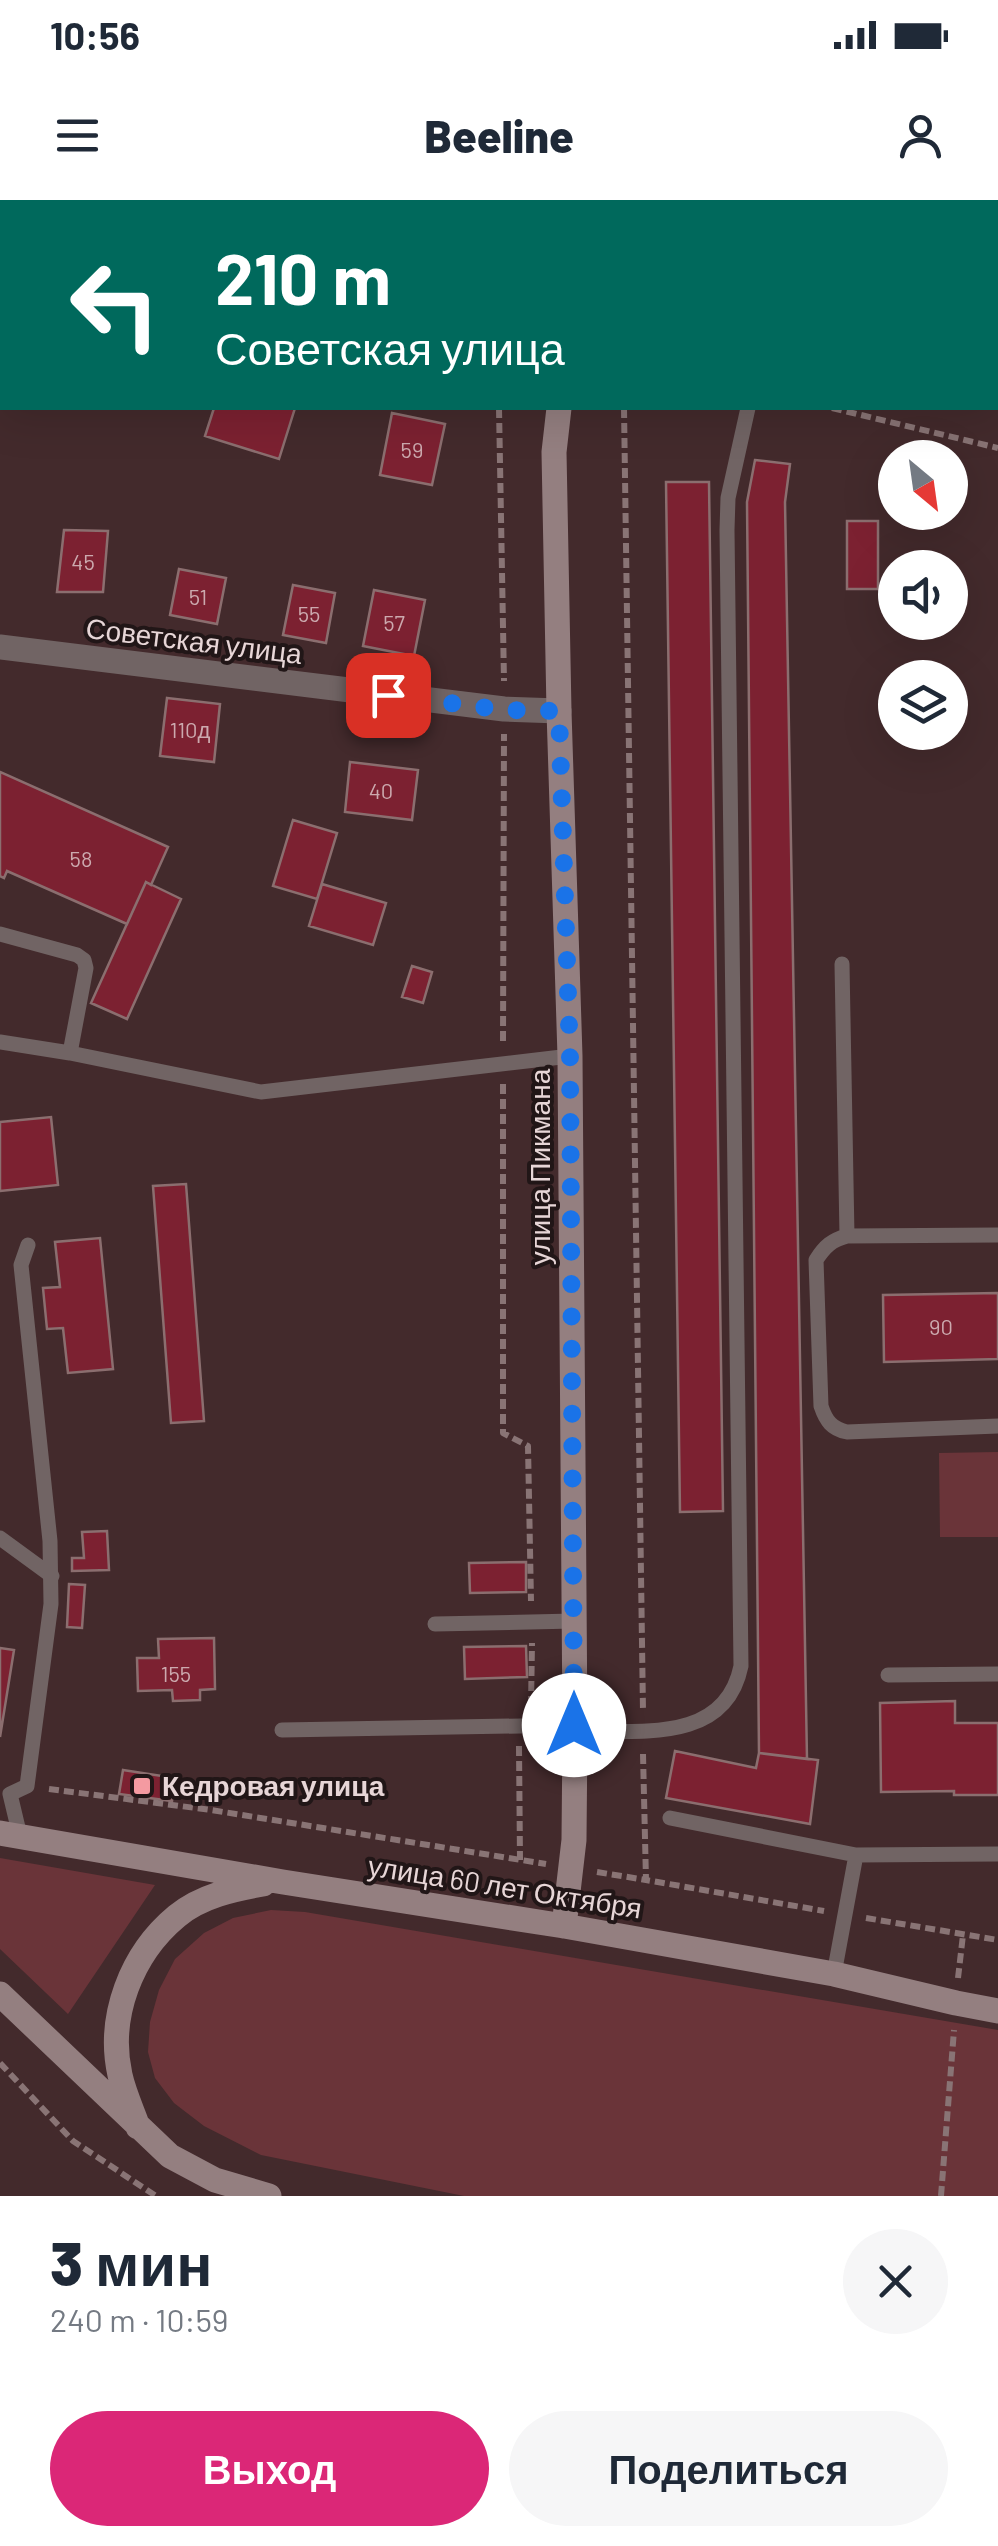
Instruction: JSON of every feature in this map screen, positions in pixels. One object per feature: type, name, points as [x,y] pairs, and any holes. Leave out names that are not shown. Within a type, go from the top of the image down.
[{"type":"main road","name":"улица Пикмана","points":[[559,410],[554,452],[570,1056],[574,1622],[572,1868],[564,1926]]},
{"type":"main road","name":"улица 60 лет Октября","points":[[10,1834],[834,1974],[998,2011]]},
{"type":"main road","points":[[138,2127],[120,2074],[117,2049],[121,2004],[136,1968],[177,1916],[234,1890],[283,1882]]},
{"type":"main road","points":[[0,1994],[170,2156],[215,2180],[269,2196]]},
{"type":"street","name":"Советская улица","points":[[0,647],[504,710],[559,711]]},
{"type":"lane","points":[[282,1730],[672,1728],[693,1724],[713,1713],[729,1699],[737,1685],[741,1666],[727,530],[728,498],[748,410]]},
{"type":"lane","points":[[0,934],[77,954],[84,960],[86,968],[70,1053]]},
{"type":"lane","points":[[842,964],[848,1236]]},
{"type":"lane","points":[[0,1042],[261,1092],[570,1056]]},
{"type":"lane","points":[[998,1235],[848,1236],[834,1240],[816,1260],[822,1406],[826,1419],[836,1430],[998,1426]]},
{"type":"lane","points":[[10,1834],[10,1794],[27,1786],[52,1576],[21,1265],[28,1245]]},
{"type":"lane","points":[[0,1538],[52,1576]]},
{"type":"lane","points":[[435,1624],[574,1622]]},
{"type":"lane","points":[[888,1675],[998,1674]]},
{"type":"lane","points":[[670,1818],[856,1854],[998,1854]]},
{"type":"lane","points":[[834,1974],[856,1854]]},
{"type":"path","points":[[499,410],[504,710],[503,1432],[528,1446],[533,1701],[519,1742],[520,1860]]},
{"type":"path","points":[[624,410],[646,1880]]},
{"type":"path","points":[[840,410],[998,448]]},
{"type":"path","points":[[27,1786],[212,1810],[998,1940]]},
{"type":"path","points":[[941,2196],[963,1935]]},
{"type":"path","points":[[0,2063],[73,2140],[156,2196]]},
{"type":"shaded area","points":[[998,1452],[998,1537],[940,1537],[939,1453]]},
{"type":"shaded area","points":[[0,1858],[155,1885],[68,2014],[0,1949]]},
{"type":"shaded area","points":[[271,1910],[305,1912],[998,2030],[998,2196],[464,2196],[261,2155],[204,2126],[174,2103],[155,2078],[148,2052],[150,2022],[159,1990],[175,1959],[204,1933],[233,1918]]},
{"type":"building","points":[[213,410],[294,410],[279,459],[205,436]]},
{"type":"building","points":[[392,413],[445,424],[432,485],[380,475]]},
{"type":"building","points":[[755,460],[790,464],[785,502],[807,1759],[759,1753],[747,502]]},
{"type":"building","points":[[666,482],[709,482],[723,1511],[680,1512]]},
{"type":"building","points":[[847,521],[878,521],[878,589],[847,589]]},
{"type":"building","points":[[64,530],[108,531],[103,592],[57,592]]},
{"type":"building","points":[[179,569],[226,578],[217,624],[170,615]]},
{"type":"building","points":[[293,585],[335,593],[326,643],[283,635]]},
{"type":"building","points":[[374,590],[425,600],[414,656],[363,646]]},
{"type":"building","points":[[167,698],[220,704],[214,762],[160,756]]},
{"type":"building","points":[[350,762],[418,770],[412,820],[345,812]]},
{"type":"building","points":[[0,772],[168,847],[127,924],[7,871],[4,878],[0,876]]},
{"type":"building","points":[[293,820],[337,833],[317,899],[273,886]]},
{"type":"building","points":[[146,882],[181,899],[127,1019],[91,1003]]},
{"type":"building","points":[[322,884],[386,903],[373,945],[309,926]]},
{"type":"building","points":[[412,966],[432,972],[423,1003],[402,997]]},
{"type":"building","points":[[51,1117],[58,1185],[0,1191],[0,1122]]},
{"type":"building","points":[[186,1184],[204,1421],[171,1423],[153,1186]]},
{"type":"building","points":[[100,1238],[113,1369],[68,1373],[63,1328],[47,1329],[43,1288],[60,1287],[55,1242]]},
{"type":"building","points":[[998,1293],[998,1359],[884,1362],[883,1295]]},
{"type":"building","points":[[107,1531],[109,1570],[72,1571],[72,1558],[84,1558],[82,1532]]},
{"type":"building","points":[[526,1562],[526,1592],[470,1593],[469,1563]]},
{"type":"building","points":[[69,1584],[85,1585],[82,1628],[67,1627]]},
{"type":"building","points":[[214,1638],[215,1689],[200,1690],[200,1700],[173,1701],[172,1690],[138,1691],[137,1658],[159,1658],[158,1639]]},
{"type":"building","points":[[526,1646],[527,1677],[465,1679],[464,1647]]},
{"type":"building","points":[[0,1648],[14,1650],[0,1737]]},
{"type":"building","points":[[955,1701],[955,1723],[998,1723],[998,1795],[881,1792],[880,1703]]},
{"type":"building","points":[[675,1751],[756,1768],[759,1753],[818,1760],[810,1824],[666,1798]]},
{"type":"building","points":[[123,1770],[175,1778],[172,1801],[119,1794]]},
{"type":"place","name":"Кедровая улица","points":[[142,1786]]},
{"type":"route","points":[[388,695],[504,710],[559,711],[570,1056],[574,1725]]}]
